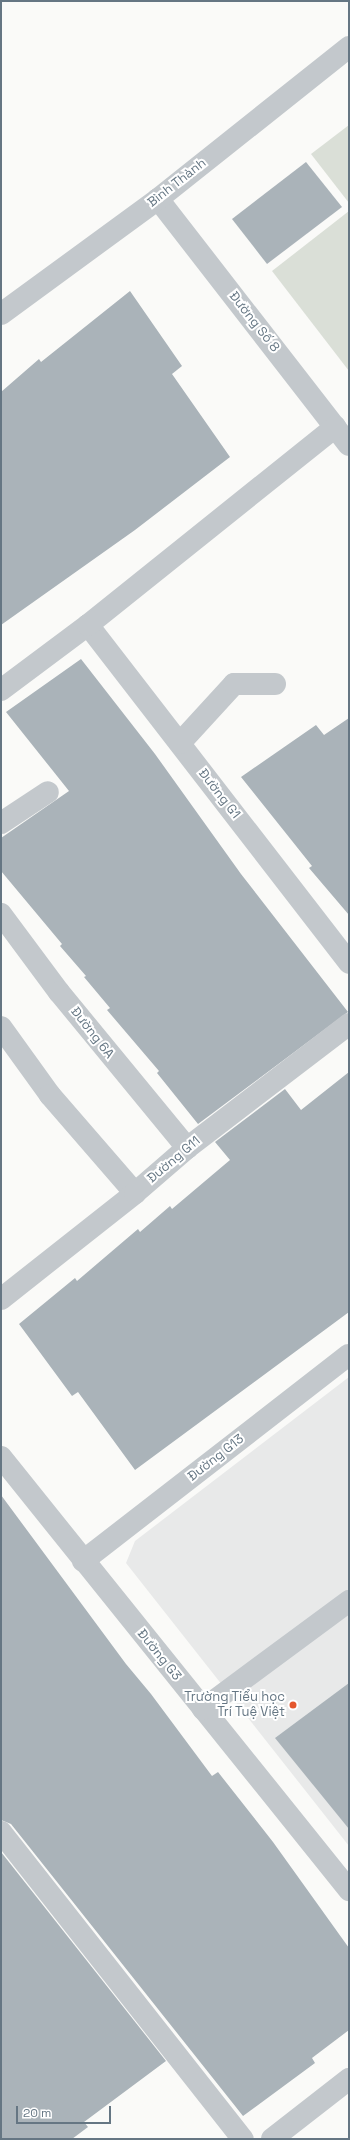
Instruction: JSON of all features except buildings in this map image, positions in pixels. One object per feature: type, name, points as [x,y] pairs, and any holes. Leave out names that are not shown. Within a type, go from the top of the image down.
[{"type":"street","name":"Bình Thành","points":[[1,314],[158,199],[349,47]]},
{"type":"street","name":"Đường Số 8","points":[[158,199],[349,445]]},
{"type":"street","points":[[1,690],[88,624],[336,427]]},
{"type":"street","name":"Đường G1","points":[[88,624],[349,963]]},
{"type":"street","points":[[180,744],[234,684],[275,684]]},
{"type":"street","points":[[1,823],[48,792]]},
{"type":"street","name":"Đường 6A","points":[[1,914],[59,992],[187,1148]]},
{"type":"street","name":"Đường G11","points":[[1,1298],[135,1193],[187,1148],[349,1024]]},
{"type":"street","points":[[1,1028],[50,1095],[135,1193]]},
{"type":"street","name":"Đường G13","points":[[83,1560],[349,1355]]},
{"type":"street","name":"Đường G3","points":[[1,1457],[349,1890]]},
{"type":"street","points":[[203,1709],[349,1601]]},
{"type":"street","points":[[1,1832],[243,2139]]},
{"type":"street","points":[[272,2139],[349,2078]]},
{"type":"shaded area","points":[[349,125],[349,203],[311,154]]},
{"type":"shaded area","points":[[349,211],[349,371],[272,271]]},
{"type":"shaded area","name":"Trường Tiểu học Trí Tuệ Việt","points":[[349,1377],[349,1846],[126,1563],[135,1541]]},
{"type":"place","name":"Trường Tiểu học Trí Tuệ Việt","points":[[293,1705]]}]
